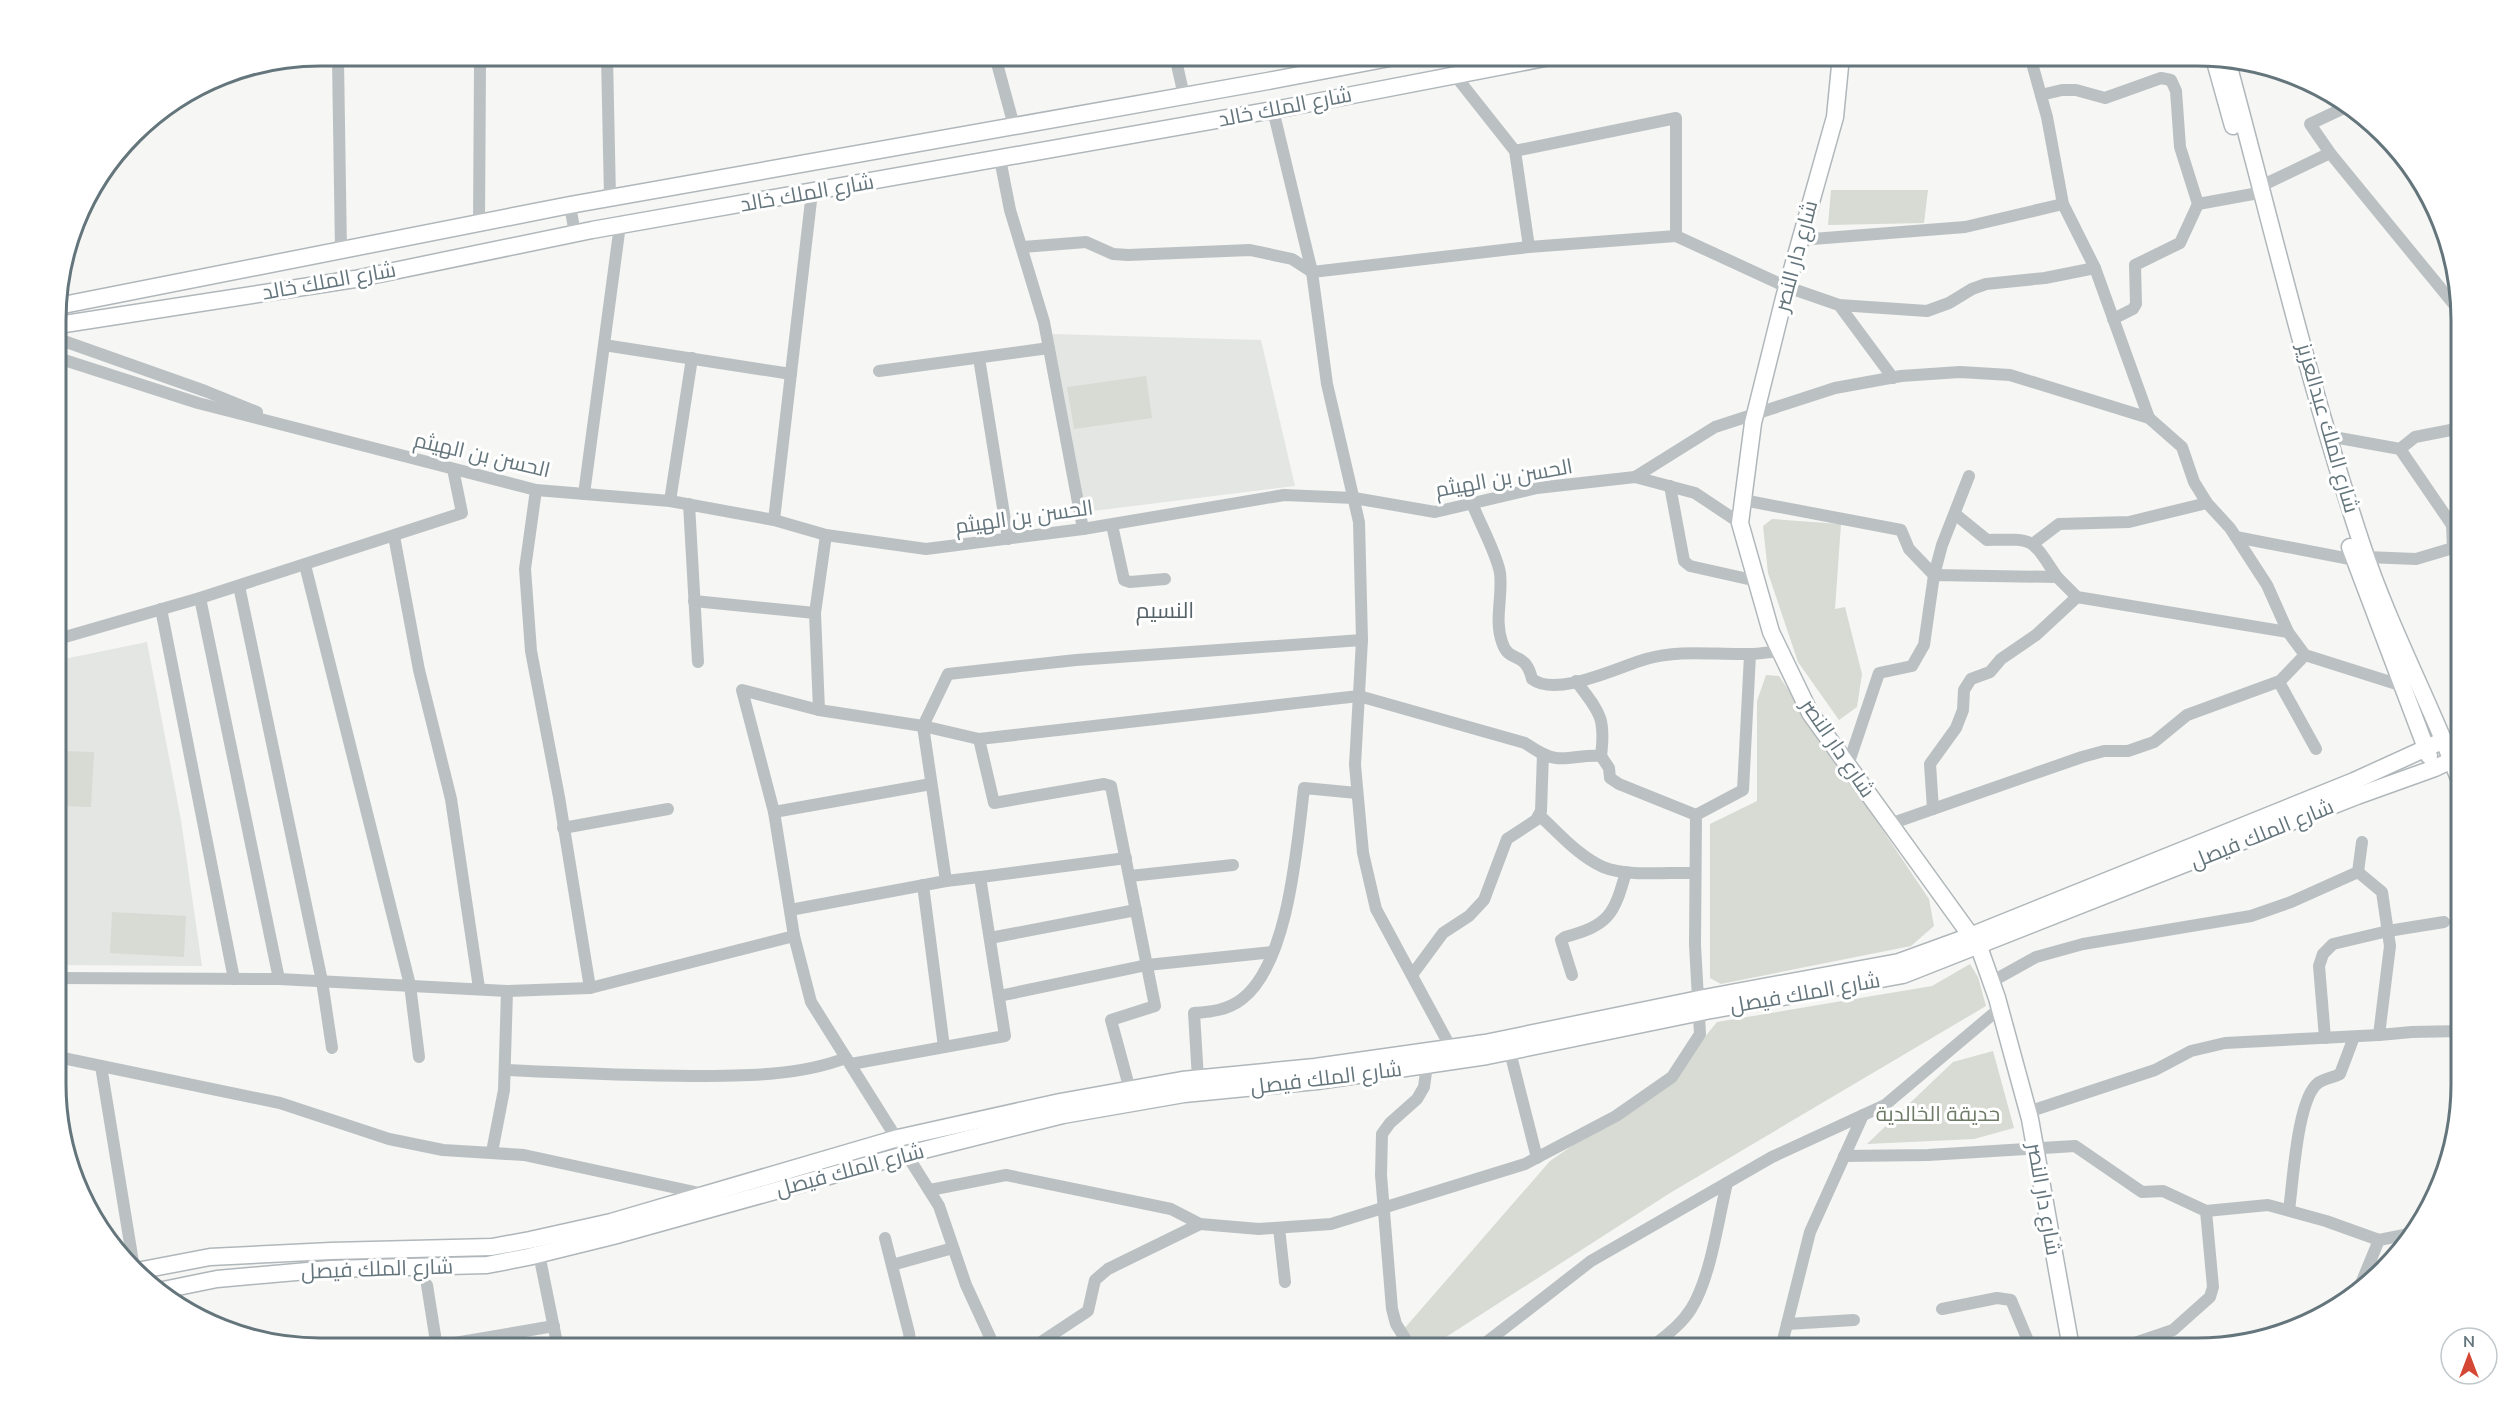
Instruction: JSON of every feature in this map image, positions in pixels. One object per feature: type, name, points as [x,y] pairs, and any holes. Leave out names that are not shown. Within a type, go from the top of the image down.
[{"type":"street","points":[[338,66],[341,251]]},
{"type":"street","points":[[479,223],[480,66]]},
{"type":"street","points":[[607,66],[610,198]]},
{"type":"street","points":[[998,66],[1014,126]]},
{"type":"street","points":[[1177,66],[1184,96]]},
{"type":"street","name":"شارع الملك خالد","points":[[67,304],[570,205],[1346,66]]},
{"type":"street","name":"شارع الملك خالد","points":[[66,324],[355,279],[620,225],[1273,110],[1499,66]]},
{"type":"street","name":"شارع دار النصر","points":[[1840,66],[1835,117],[1787,287],[1756,414],[1740,523],[1771,632],[1810,713],[1975,941],[2000,1008],[2028,1112],[2069,1338]]},
{"type":"street","points":[[2033,66],[2063,204],[2095,268],[2149,418]]},
{"type":"street","name":"شارع الملك عبدالعزيز","points":[[2217,67],[2257,190],[2361,559],[2444,740],[2451,750]]},
{"type":"street","name":"شارع الملك عبدالعزيز","points":[[2229,68],[2257,190],[2361,559],[2403,686],[2434,768]]},
{"type":"street","points":[[1454,74],[1515,151],[1529,247]]},
{"type":"street","points":[[2041,95],[2061,90],[2076,90],[2105,98],[2161,78],[2171,80],[2176,91],[2181,147],[2198,204],[2181,243],[2135,266],[2136,304],[2133,309],[2113,319]]},
{"type":"street","points":[[1273,110],[1312,272],[1327,384],[1359,522],[1362,640],[1355,765],[1363,853],[1376,909],[1451,1048]]},
{"type":"street","points":[[2339,110],[2310,124],[2330,153],[2450,299]]},
{"type":"street","points":[[1515,151],[1676,118],[1676,236]]},
{"type":"street","points":[[2198,204],[2257,190],[2330,153]]},
{"type":"street","points":[[1000,159],[1010,210],[1023,247],[1049,348],[1083,529]]},
{"type":"street","points":[[774,520],[813,192]]},
{"type":"street","points":[[1800,240],[1965,227],[2063,204]]},
{"type":"street","points":[[570,205],[575,234]]},
{"type":"street","points":[[584,494],[620,225]]},
{"type":"street","points":[[1023,247],[1086,242],[1113,254],[1128,255],[1250,250],[1292,259],[1312,272],[1529,247],[1676,236],[1787,287],[1839,305],[1927,311],[1949,303],[1972,289],[1986,284],[2045,278],[2095,268]]},
{"type":"street","points":[[1839,305],[1893,378]]},
{"type":"street","name":"الحسن بن الهيثم","points":[[66,342],[205,391],[308,433]]},
{"type":"street","points":[[604,345],[791,374]]},
{"type":"street","points":[[879,371],[1049,348]]},
{"type":"street","points":[[670,501],[692,358]]},
{"type":"street","points":[[979,358],[1008,539]]},
{"type":"street","name":"الحسن بن الهيثم","points":[[66,361],[198,403],[536,490],[670,501],[774,520],[826,535],[926,549],[1112,525],[1284,495],[1354,498],[1435,512],[1537,488],[1635,477],[1695,493],[1740,523]]},
{"type":"street","points":[[1635,477],[1715,428],[1835,388],[1893,378],[1960,372],[2010,375],[2049,389],[2149,418],[2182,447],[2194,482],[2207,503],[2236,537],[2266,585],[2288,632],[2305,655],[2403,686]]},
{"type":"street","points":[[2400,449],[2415,437],[2451,430]]},
{"type":"street","points":[[2328,436],[2400,449],[2451,518]]},
{"type":"street","points":[[66,637],[239,586],[462,513],[453,469]]},
{"type":"street","points":[[1848,765],[1879,673],[1912,666],[1924,645],[1934,575],[1942,545],[1969,476]]},
{"type":"street","points":[[1670,486],[1684,561],[1690,566],[1757,581]]},
{"type":"street","points":[[536,490],[525,569],[531,651],[590,988]]},
{"type":"street","points":[[1743,500],[1901,530],[1909,549],[1934,575],[2057,577]]},
{"type":"street","points":[[1472,503],[1499,570],[1501,588],[1497,627],[1508,654],[1525,661],[1529,666],[1532,679],[1540,685],[1556,686],[1649,658],[1683,652],[1750,655],[1780,651]]},
{"type":"street","points":[[2034,543],[2059,524],[2129,522],[2207,503]]},
{"type":"street","points":[[689,504],[698,662]]},
{"type":"street","points":[[1955,514],[1987,540],[2023,540],[2034,543],[2057,577],[2077,597],[2288,632]]},
{"type":"street","points":[[1112,525],[1124,580],[1130,582],[1165,579]]},
{"type":"street","points":[[819,710],[815,613],[826,535]]},
{"type":"street","points":[[394,536],[419,670],[451,799],[479,988]]},
{"type":"street","points":[[2236,537],[2361,559],[2416,559],[2451,549]]},
{"type":"street","points":[[305,565],[410,985],[419,1057]]},
{"type":"street","points":[[239,586],[322,981],[332,1048]]},
{"type":"street","points":[[1933,809],[1930,764],[1956,728],[1963,710],[1964,690],[1971,680],[1990,672],[2001,658],[2036,635],[2077,597]]},
{"type":"street","points":[[200,598],[279,979]]},
{"type":"street","points":[[694,601],[815,613]]},
{"type":"street","points":[[161,609],[234,979]]},
{"type":"street","points":[[946,881],[923,726],[948,674],[1076,660],[1362,640]]},
{"type":"street","points":[[1576,681],[1600,713],[1604,724],[1601,756],[1608,768],[1610,778],[1619,784],[1696,815],[1743,790],[1750,655]]},
{"type":"street","points":[[1890,824],[2082,756],[2104,751],[2128,751],[2154,742],[2187,715],[2279,682],[2305,655]]},
{"type":"street","points":[[2279,682],[2316,749]]},
{"type":"street","points":[[990,1338],[966,1286],[939,1206],[811,1002],[794,936],[774,812],[742,690],[819,710],[923,726],[979,739],[1359,696],[1525,743],[1543,754],[1556,758],[1586,754],[1601,756]]},
{"type":"street","points":[[979,739],[994,803],[1001,804],[1104,784],[1111,786],[1155,1006],[1111,1020],[1130,1090]]},
{"type":"street","points":[[1975,941],[2354,781],[2444,740]]},
{"type":"street","points":[[1412,975],[1443,933],[1469,916],[1484,900],[1507,839],[1536,820],[1539,815],[1543,754]]},
{"type":"street","name":"شارع الملك فيصل","points":[[147,1269],[210,1257],[492,1247],[611,1222],[898,1138],[1060,1102],[1198,1079],[1315,1067],[1485,1043],[1698,1006],[1903,975],[1975,941],[2434,768],[2451,760]]},
{"type":"street","points":[[774,812],[932,784]]},
{"type":"street","points":[[1198,1079],[1194,1013],[1214,1012],[1242,1000],[1256,986],[1273,952],[1290,896],[1305,788],[1357,793]]},
{"type":"street","points":[[563,828],[668,809]]},
{"type":"street","points":[[1539,815],[1580,853],[1605,868],[1626,872],[1695,873]]},
{"type":"street","points":[[930,1190],[1006,1175],[1171,1209],[1200,1224],[1259,1229],[1331,1224],[1386,1209],[1525,1164],[1616,1116],[1672,1077],[1700,1034],[1695,945],[1696,815]]},
{"type":"street","points":[[2358,872],[2362,842]]},
{"type":"street","points":[[790,910],[946,881],[1126,858]]},
{"type":"street","points":[[1130,876],[1233,865]]},
{"type":"street","points":[[1572,975],[1562,940],[1596,926],[1607,918],[1617,903],[1626,872]]},
{"type":"street","points":[[2358,872],[2382,892],[2390,946],[2379,1035]]},
{"type":"street","points":[[1991,982],[2036,957],[2083,944],[2251,916],[2291,902],[2358,872]]},
{"type":"street","points":[[506,1070],[624,1076],[764,1074],[1005,1036],[981,878]]},
{"type":"street","points":[[923,885],[944,1047]]},
{"type":"street","points":[[990,938],[1136,910]]},
{"type":"street","points":[[2325,1038],[2319,966],[2323,954],[2333,944],[2388,931],[2444,922]]},
{"type":"street","points":[[66,978],[279,979],[507,991],[590,988],[794,936]]},
{"type":"street","points":[[999,996],[1147,965],[1273,952]]},
{"type":"street","points":[[492,1152],[501,1117],[506,1070],[507,991]]},
{"type":"street","name":"شارع الملك فيصل","points":[[171,1288],[217,1279],[330,1269],[487,1265],[539,1254],[908,1154],[1063,1115],[1184,1094],[1317,1081],[1510,1052],[1698,1006]]},
{"type":"street","points":[[1492,1338],[1592,1262],[1772,1157],[1885,1105],[2000,1008]]},
{"type":"street","points":[[2028,1112],[2155,1070],[2191,1051],[2225,1043],[2451,1031]]},
{"type":"street","points":[[2289,1210],[2301,1120],[2307,1098],[2317,1083],[2340,1074],[2354,1037]]},
{"type":"street","points":[[1510,1052],[1537,1158]]},
{"type":"street","points":[[66,1059],[279,1103],[389,1139],[443,1150],[524,1155],[706,1194]]},
{"type":"street","points":[[1405,1338],[1396,1324],[1392,1309],[1386,1209],[1381,1175],[1382,1134],[1390,1123],[1416,1099],[1424,1087],[1427,1065]]},
{"type":"street","points":[[101,1066],[132,1254]]},
{"type":"street","points":[[1784,1338],[1810,1232],[1863,1115]]},
{"type":"street","points":[[1844,1156],[1928,1155],[2075,1146],[2142,1192],[2163,1191],[2206,1211],[2268,1205],[2326,1221],[2379,1240],[2400,1236]]},
{"type":"street","points":[[1663,1338],[1692,1309],[1712,1248],[1727,1183]]},
{"type":"street","points":[[2149,1338],[2173,1330],[2210,1297],[2212,1287],[2206,1211]]},
{"type":"street","points":[[1047,1338],[1088,1311],[1095,1281],[1108,1269],[1200,1224]]},
{"type":"street","points":[[1278,1228],[1286,1282]]},
{"type":"street","points":[[885,1238],[910,1338]]},
{"type":"street","points":[[2365,1274],[2379,1240]]},
{"type":"street","points":[[892,1265],[953,1248]]},
{"type":"street","points":[[539,1254],[556,1338]]},
{"type":"street","points":[[427,1285],[436,1338]]},
{"type":"street","points":[[1942,1309],[1997,1298],[2011,1300],[2027,1338]]},
{"type":"street","points":[[1787,1324],[1854,1320]]},
{"type":"street","points":[[487,1338],[554,1326]]},
{"type":"shaded area","points":[[1052,334],[1261,340],[1295,486],[1085,512]]},
{"type":"shaded area","points":[[147,642],[181,820],[202,966],[66,965],[66,659]]},
{"type":"green space","points":[[1831,190],[1928,190],[1924,223],[1828,225]]},
{"type":"green space","points":[[1146,376],[1152,418],[1074,429],[1067,387]]},
{"type":"green space","points":[[1772,519],[1841,524],[1835,609],[1845,607],[1862,674],[1857,707],[1839,720],[1798,662],[1768,573],[1763,526]]},
{"type":"green space","points":[[1766,675],[1779,676],[1929,899],[1934,926],[1911,946],[1721,984],[1710,978],[1710,824],[1757,801],[1757,701]]},
{"type":"green space","points":[[66,751],[94,752],[91,807],[66,806]]},
{"type":"green space","points":[[112,912],[186,916],[184,957],[110,953]]},
{"type":"green space","points":[[1970,964],[1978,977],[1986,1006],[1670,1193],[1445,1338],[1396,1338],[1550,1161],[1672,1077],[1717,1022],[1932,986]]},
{"type":"green space","name":"حديقة الخالدية","points":[[1993,1051],[2014,1128],[1974,1139],[1867,1144],[1953,1062]]},
{"type":"district","name":"النسيم","points":[[1165,610]]}]
